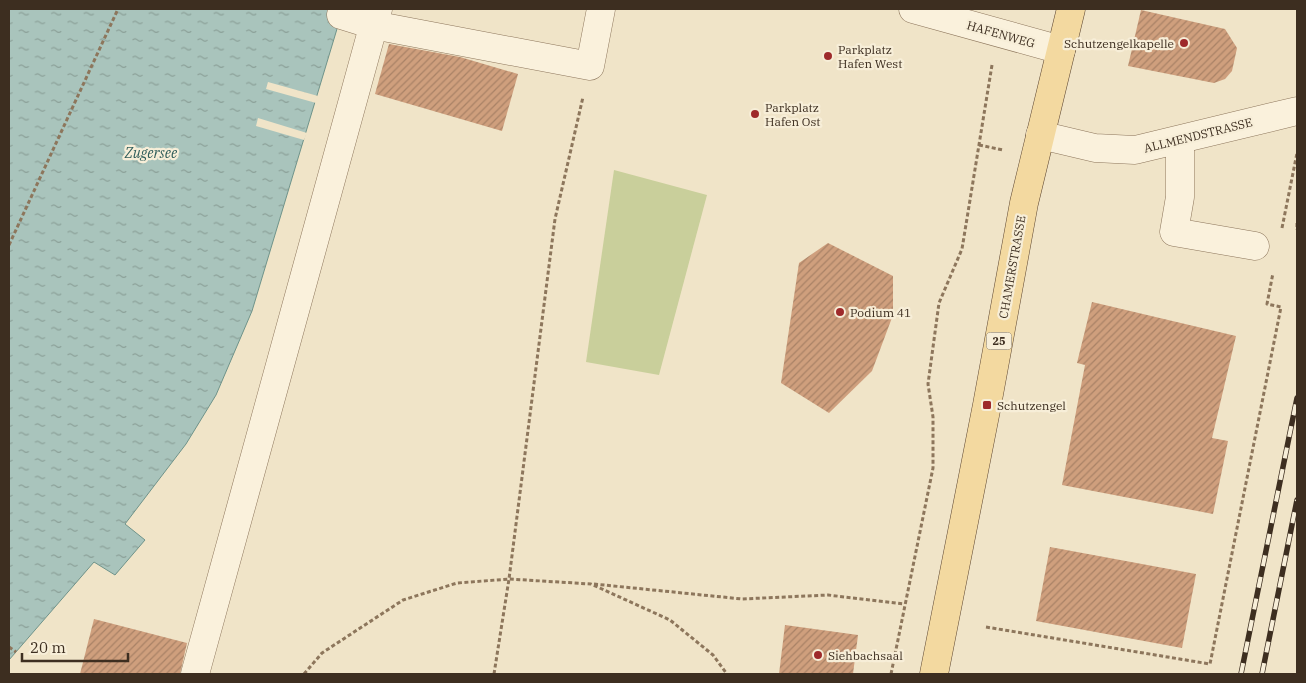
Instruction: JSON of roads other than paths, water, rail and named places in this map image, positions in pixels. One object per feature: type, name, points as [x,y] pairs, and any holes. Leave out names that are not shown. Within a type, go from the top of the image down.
[{"type":"main road","name":"CHAMERSTRASSE","points":[[934,674],[987,405],[1024,203],[1071,9]]},
{"type":"street","points":[[343,9],[342,15],[376,17],[590,66],[601,9]]},
{"type":"street","name":"HAFENWEG","points":[[913,9],[1061,50]]},
{"type":"street","points":[[195,674],[376,17]]},
{"type":"street","name":"ALLMENDSTRASSE","points":[[1040,134],[1096,148],[1135,150],[1297,111]]},
{"type":"street","points":[[1180,140],[1180,197],[1174,232],[1255,246]]},
{"type":"water","name":"Zugersee","points":[[9,9],[343,9],[252,311],[216,395],[186,444],[125,524],[145,540],[115,575],[94,562],[9,660]]},
{"type":"railway","points":[[1241,674],[1297,398]]},
{"type":"railway","points":[[1262,674],[1297,500]]},
{"type":"place","name":"Schutzengelkapelle","points":[[1184,43]]},
{"type":"place","name":"Parkplatz Hafen West","points":[[828,56]]},
{"type":"place","name":"Parkplatz Hafen Ost","points":[[755,114]]},
{"type":"place","name":"Podium 41","points":[[840,312]]},
{"type":"place","name":"Schutzengel","points":[[987,405]]},
{"type":"place","name":"Siehbachsaal","points":[[818,655]]}]
